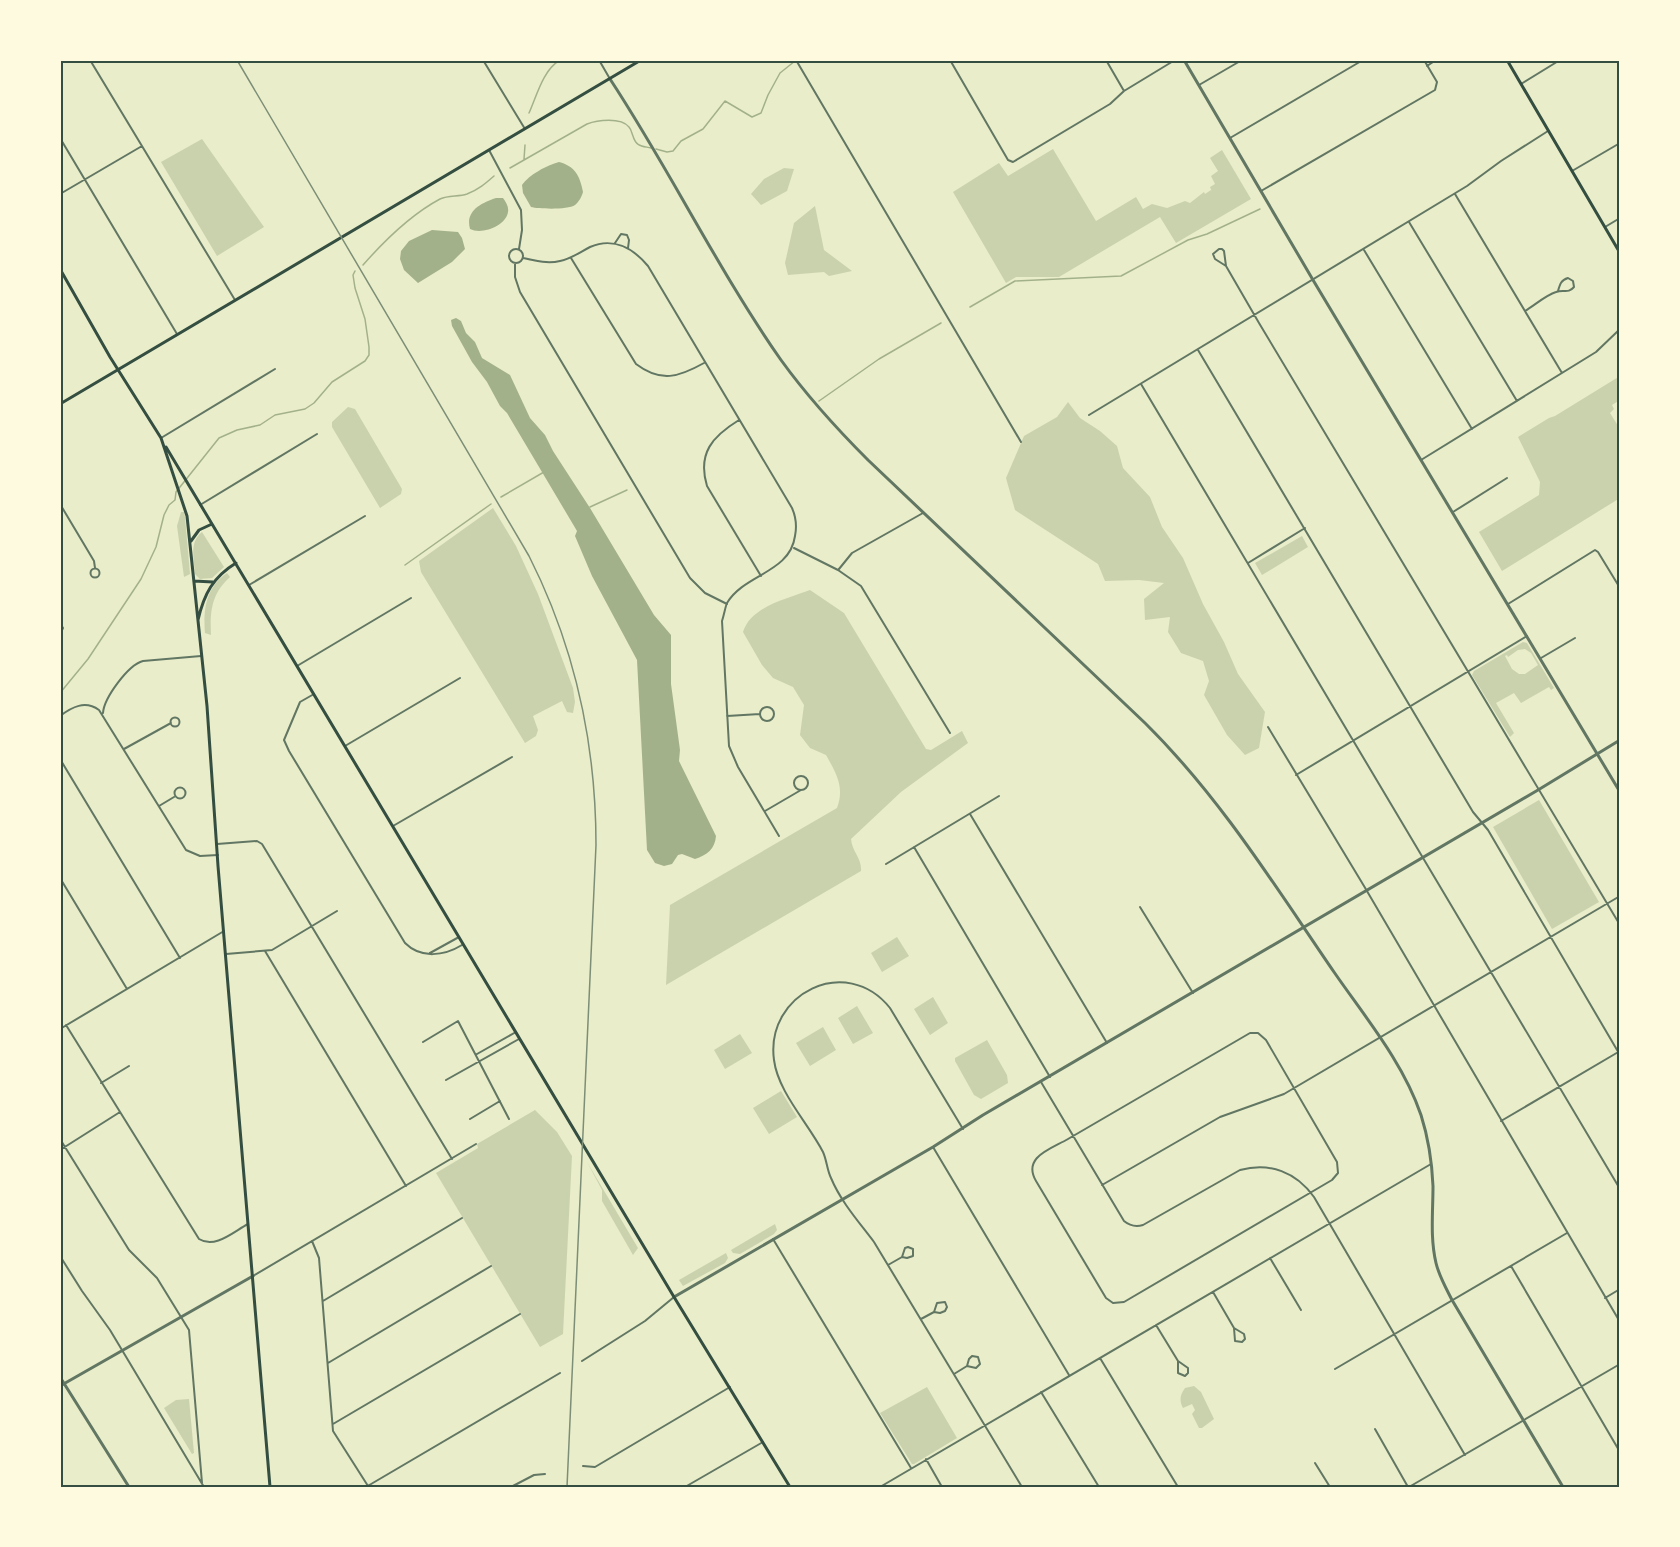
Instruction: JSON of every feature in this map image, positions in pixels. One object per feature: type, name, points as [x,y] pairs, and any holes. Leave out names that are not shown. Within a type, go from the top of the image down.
[{"type":"main road","points":[[60,404],[641,60]]},
{"type":"main road","points":[[1506,60],[1620,253]]},
{"type":"main road","points":[[60,269],[674,1297],[790,1487]]},
{"type":"main road","points":[[161,438],[187,516],[202,656],[270,1487]]},
{"type":"main road","points":[[190,541],[200,530],[212,524]]},
{"type":"main road","points":[[198,621],[202,602],[213,582],[236,563]]},
{"type":"main road","points":[[194,581],[213,582]]},
{"type":"street","points":[[90,60],[235,300]]},
{"type":"street","points":[[483,60],[525,129]]},
{"type":"street","points":[[599,60],[741,299],[783,362],[838,431],[1145,723],[1182,762],[1234,826],[1378,1037],[1414,1096],[1424,1127],[1431,1164],[1432,1239],[1438,1271],[1452,1300],[1563,1487]]},
{"type":"street","points":[[950,60],[1010,162],[1016,161],[1110,105],[1124,91],[1174,60]]},
{"type":"street","points":[[1106,60],[1124,91]]},
{"type":"street","points":[[1184,60],[1620,792]]},
{"type":"street","points":[[1199,85],[1242,60]]},
{"type":"street","points":[[1230,138],[1363,60]]},
{"type":"street","points":[[1261,191],[1435,90],[1437,82],[1424,60]]},
{"type":"street","points":[[1427,66],[1436,60]]},
{"type":"street","points":[[1521,84],[1560,60]]},
{"type":"street","points":[[796,61],[1021,442]]},
{"type":"street","points":[[1089,416],[1455,194],[1548,131]]},
{"type":"street","points":[[60,138],[177,334]]},
{"type":"street","points":[[1572,171],[1620,143]]},
{"type":"street","points":[[60,194],[142,146]]},
{"type":"street","points":[[489,150],[521,210],[519,249],[523,258]]},
{"type":"street","points":[[1455,194],[1562,373]]},
{"type":"street","points":[[1605,227],[1620,218]]},
{"type":"street","points":[[1409,222],[1517,401]]},
{"type":"street","points":[[615,243],[621,234],[627,235],[628,248]]},
{"type":"street","points":[[523,258],[549,263],[571,258],[593,245],[615,243],[639,256],[648,266],[793,512],[796,528],[793,548],[783,561],[739,590],[727,604],[722,630],[729,746],[733,757],[779,836]]},
{"type":"street","points":[[515,263],[511,261],[509,254],[514,249],[519,249]]},
{"type":"street","points":[[1226,266],[1215,259],[1213,254],[1215,251],[1222,249],[1224,251],[1226,266],[1620,925]]},
{"type":"street","points":[[1364,250],[1472,429]]},
{"type":"street","points":[[515,263],[523,258]]},
{"type":"street","points":[[571,258],[629,355],[645,371],[664,376],[676,376],[705,362]]},
{"type":"street","points":[[515,263],[515,277],[520,292],[690,578],[705,593],[727,604]]},
{"type":"street","points":[[1525,310],[1558,291],[1572,290],[1573,281],[1568,278],[1564,279],[1560,282],[1558,291]]},
{"type":"street","points":[[1421,460],[1596,352],[1620,329]]},
{"type":"street","points":[[1198,350],[1481,824],[1488,830],[1619,1052],[1501,1121]]},
{"type":"street","points":[[161,438],[275,369]]},
{"type":"street","points":[[1141,384],[1620,1189]]},
{"type":"street","points":[[740,420],[713,440],[705,455],[704,476],[707,486],[761,576]]},
{"type":"street","points":[[200,505],[317,434]]},
{"type":"street","points":[[1453,512],[1507,478]]},
{"type":"street","points":[[60,504],[94,561],[95,568]]},
{"type":"street","points":[[838,570],[852,553],[923,513]]},
{"type":"street","points":[[249,585],[365,516]]},
{"type":"street","points":[[1248,563],[1305,528]]},
{"type":"street","points":[[793,548],[852,578],[867,593],[950,732]]},
{"type":"street","points":[[1508,604],[1593,550],[1597,550],[1620,588]]},
{"type":"street","points":[[297,666],[411,598]]},
{"type":"street","points":[[60,623],[63,628],[60,634]]},
{"type":"street","points":[[1296,775],[1527,636]]},
{"type":"street","points":[[1541,658],[1575,638]]},
{"type":"street","points":[[104,716],[105,703],[134,664],[143,661],[202,656]]},
{"type":"street","points":[[345,746],[460,678]]},
{"type":"street","points":[[314,694],[300,702],[286,734],[285,744],[401,938],[417,952],[436,955],[448,953],[464,944]]},
{"type":"street","points":[[60,716],[72,707],[84,705],[94,707],[104,716],[186,850],[200,856],[218,855]]},
{"type":"street","points":[[767,707],[771,708],[774,714],[773,718],[766,720],[761,714],[763,708],[767,707]]},
{"type":"street","points":[[727,716],[761,714]]},
{"type":"street","points":[[124,749],[171,723]]},
{"type":"street","points":[[1268,727],[1620,1322]]},
{"type":"street","points":[[582,1361],[645,1321],[674,1297],[933,1147],[983,1115],[1481,824],[1620,740]]},
{"type":"street","points":[[393,826],[512,756]]},
{"type":"street","points":[[60,759],[180,958]]},
{"type":"street","points":[[765,812],[807,788],[808,783],[805,778],[801,777],[797,778],[794,784],[801,790]]},
{"type":"street","points":[[159,806],[176,796]]},
{"type":"street","points":[[886,864],[999,796]]},
{"type":"street","points":[[970,814],[1107,1043]]},
{"type":"street","points":[[217,844],[257,841],[261,843],[452,1159]]},
{"type":"street","points":[[914,847],[1050,1077]]},
{"type":"street","points":[[60,878],[127,989]]},
{"type":"street","points":[[1102,1185],[1220,1117],[1274,1098],[1294,1088],[1620,896]]},
{"type":"street","points":[[1140,907],[1193,993]]},
{"type":"street","points":[[226,954],[272,950],[337,911]]},
{"type":"street","points":[[60,1029],[224,931]]},
{"type":"street","points":[[430,953],[459,937]]},
{"type":"street","points":[[265,951],[406,1186]]},
{"type":"street","points":[[963,1129],[890,1008],[880,996],[858,985],[844,982],[825,984],[805,993],[790,1006],[779,1023],[774,1048],[775,1063],[781,1081],[823,1152],[831,1178],[888,1265],[1022,1487]]},
{"type":"street","points":[[423,1042],[458,1021],[509,1119]]},
{"type":"street","points":[[66,1025],[199,1239],[206,1243],[214,1242],[249,1223]]},
{"type":"street","points":[[476,1054],[516,1032]]},
{"type":"street","points":[[1254,1033],[1266,1040],[1294,1088],[1337,1162],[1338,1172],[1335,1178],[1124,1302],[1113,1303],[1106,1298],[1032,1174],[1031,1167],[1038,1156],[1245,1035],[1254,1033]]},
{"type":"street","points":[[446,1080],[520,1038]]},
{"type":"street","points":[[101,1083],[129,1066]]},
{"type":"street","points":[[1041,1082],[1124,1221],[1133,1226],[1143,1225],[1233,1172],[1265,1167],[1283,1171],[1299,1180],[1311,1193],[1329,1222],[1465,1455]]},
{"type":"street","points":[[470,1119],[500,1101]]},
{"type":"street","points":[[60,1150],[120,1112]]},
{"type":"street","points":[[60,1139],[129,1250],[157,1278],[189,1330],[202,1483]]},
{"type":"street","points":[[62,1385],[253,1276],[476,1144]]},
{"type":"street","points":[[933,1147],[1069,1375]]},
{"type":"street","points":[[880,1487],[1431,1164]]},
{"type":"street","points":[[322,1301],[462,1218]]},
{"type":"street","points":[[1335,1369],[1567,1233]]},
{"type":"street","points":[[773,1239],[911,1468]]},
{"type":"street","points":[[312,1241],[318,1251],[333,1424],[336,1435],[367,1486],[560,1373]]},
{"type":"street","points":[[60,1256],[122,1350],[204,1487]]},
{"type":"street","points":[[888,1265],[902,1257]]},
{"type":"street","points":[[1270,1258],[1301,1310]]},
{"type":"street","points":[[328,1363],[491,1266]]},
{"type":"street","points":[[1511,1266],[1620,1452]]},
{"type":"street","points":[[1605,1298],[1620,1289]]},
{"type":"street","points":[[1212,1292],[1234,1328],[1235,1341],[1242,1342],[1245,1339],[1244,1334],[1234,1328]]},
{"type":"street","points":[[921,1319],[934,1311],[937,1303],[945,1302],[947,1307],[945,1311],[940,1313],[934,1311]]},
{"type":"street","points":[[333,1424],[520,1314]]},
{"type":"street","points":[[1156,1324],[1178,1361],[1188,1368],[1185,1376],[1178,1373],[1178,1361]]},
{"type":"street","points":[[954,1374],[967,1366],[977,1367],[980,1358],[972,1356],[967,1366]]},
{"type":"street","points":[[1100,1357],[1178,1487]]},
{"type":"street","points":[[1375,1429],[1409,1487],[1620,1364]]},
{"type":"street","points":[[60,1377],[62,1385],[129,1487]]},
{"type":"street","points":[[583,1466],[595,1467],[730,1387]]},
{"type":"street","points":[[1041,1392],[1099,1487]]},
{"type":"street","points":[[685,1487],[763,1442]]},
{"type":"street","points":[[926,1460],[942,1487]]},
{"type":"street","points":[[1315,1463],[1330,1487]]},
{"type":"street","points":[[511,1487],[534,1475],[545,1473]]},
{"type":"shaded area","points":[[202,139],[264,227],[217,256],[161,162]]},
{"type":"shaded area","points":[[1053,149],[1096,221],[1136,197],[1143,209],[1152,204],[1167,208],[1185,201],[1190,203],[1204,192],[1205,194],[1211,190],[1212,192],[1210,187],[1215,184],[1211,176],[1218,171],[1210,158],[1222,150],[1251,199],[1176,243],[1160,217],[1059,277],[1016,277],[1006,283],[953,192],[999,163],[1008,176]]},
{"type":"shaded area","points":[[559,162],[573,169],[578,177],[583,192],[580,199],[575,205],[566,208],[531,207],[523,193],[522,185],[539,171]]},
{"type":"shaded area","points":[[784,168],[794,169],[787,191],[761,205],[751,194],[764,179]]},
{"type":"shaded area","points":[[496,198],[503,198],[508,206],[508,212],[503,221],[487,230],[470,229],[470,217],[475,209]]},
{"type":"shaded area","points":[[815,206],[824,250],[852,271],[829,276],[824,272],[788,275],[785,263],[794,223]]},
{"type":"shaded area","points":[[432,230],[458,232],[465,249],[452,262],[418,283],[404,270],[400,259],[401,251],[409,241]]},
{"type":"shaded area","points":[[456,318],[461,321],[466,333],[475,342],[482,358],[510,375],[530,418],[545,435],[654,615],[671,635],[671,684],[680,750],[679,761],[716,836],[712,848],[695,859],[682,854],[678,855],[672,864],[664,866],[655,863],[647,850],[637,660],[592,576],[575,536],[577,531],[507,413],[500,406],[487,382],[472,362],[452,326],[451,320]]},
{"type":"shaded area","points":[[1620,376],[1620,400],[1612,405],[1614,409],[1610,413],[1620,429],[1620,498],[1502,571],[1479,532],[1539,495],[1540,482],[1518,437]]},
{"type":"shaded area","points":[[1068,402],[1080,418],[1117,446],[1123,468],[1150,497],[1162,527],[1183,558],[1238,674],[1265,712],[1259,748],[1245,755],[1227,735],[1204,695],[1209,681],[1203,661],[1181,653],[1168,632],[1170,617],[1145,620],[1144,599],[1164,583],[1139,580],[1105,581],[1098,564],[1015,510],[1006,478],[1024,436],[1057,417]]},
{"type":"shaded area","points":[[348,407],[355,409],[402,489],[401,494],[380,508],[332,427],[332,422]]},
{"type":"shaded area","points":[[493,508],[516,546],[538,594],[573,688],[575,702],[573,713],[567,712],[562,701],[533,716],[538,730],[536,736],[525,743],[421,572],[419,561]]},
{"type":"shaded area","points":[[181,512],[184,512],[185,517],[190,574],[184,577],[177,526]]},
{"type":"shaded area","points":[[202,532],[224,567],[212,578],[200,579],[195,574],[194,546]]},
{"type":"shaded area","points":[[1302,536],[1308,547],[1262,575],[1255,563]]},
{"type":"shaded area","points":[[227,573],[230,577],[219,590],[213,604],[211,635],[205,633],[207,600],[214,585]]},
{"type":"shaded area","points":[[810,590],[844,613],[926,749],[931,750],[962,731],[968,743],[901,792],[851,839],[861,871],[666,985],[670,905],[837,808],[840,787],[833,768],[826,755],[810,748],[800,735],[804,705],[793,687],[773,678],[762,665],[743,632],[747,623],[762,610],[781,600]]},
{"type":"shaded area","points":[[1523,642],[1527,643],[1554,688],[1551,690],[1549,687],[1521,703],[1514,693],[1496,703],[1514,733],[1510,737],[1472,675],[1474,671]],"holes":[[[1525,649],[1531,653],[1538,665],[1525,674],[1519,674],[1512,669],[1505,656],[1508,657],[1518,650]]]},
{"type":"shaded area","points":[[1539,800],[1599,902],[1552,929],[1493,827]]},
{"type":"shaded area","points":[[897,937],[909,956],[882,972],[871,953]]},
{"type":"shaded area","points":[[933,997],[948,1023],[930,1035],[914,1009]]},
{"type":"shaded area","points":[[857,1006],[873,1033],[853,1044],[838,1018]]},
{"type":"shaded area","points":[[823,1027],[836,1050],[810,1066],[796,1043]]},
{"type":"shaded area","points":[[740,1034],[752,1053],[725,1069],[714,1050]]},
{"type":"shaded area","points":[[987,1040],[1007,1075],[1008,1083],[981,1099],[974,1095],[955,1058]]},
{"type":"shaded area","points":[[781,1091],[797,1117],[769,1134],[753,1108]]},
{"type":"shaded area","points":[[535,1110],[557,1132],[572,1156],[563,1334],[540,1347],[436,1173],[478,1148],[477,1144]]},
{"type":"shaded area","points":[[587,1162],[638,1248],[633,1255],[602,1201],[602,1190]]},
{"type":"shaded area","points":[[775,1224],[777,1230],[774,1234],[740,1254],[733,1253],[731,1250]]},
{"type":"shaded area","points":[[726,1253],[728,1258],[725,1263],[683,1286],[679,1280]]},
{"type":"shaded area","points":[[1194,1386],[1201,1392],[1214,1419],[1202,1428],[1199,1428],[1192,1414],[1195,1410],[1192,1404],[1183,1408],[1181,1402],[1181,1395],[1185,1388]]},
{"type":"shaded area","points":[[927,1387],[957,1438],[912,1464],[880,1413]]},
{"type":"shaded area","points":[[189,1399],[194,1453],[192,1454],[164,1408],[176,1400]]},
{"type":"waterway","points":[[529,113],[545,76],[560,60]]},
{"type":"waterway","points":[[656,149],[673,151],[681,141],[703,129],[725,101],[752,117],[761,113],[780,73],[795,61]]},
{"type":"waterway","points":[[510,168],[587,124],[597,121],[609,120],[625,124],[630,128],[638,144],[651,148]]},
{"type":"waterway","points":[[524,159],[525,145]]},
{"type":"waterway","points":[[363,265],[389,237],[418,213],[440,199],[471,192],[494,176]]},
{"type":"waterway","points":[[970,307],[1015,281],[1121,276],[1188,240],[1207,234],[1260,209]]},
{"type":"waterway","points":[[60,693],[88,659],[141,579],[156,547],[164,515],[169,505],[175,500],[176,492],[219,438],[237,430],[260,425],[275,415],[305,409],[314,403],[332,382],[365,361],[369,355],[369,347],[365,319],[355,288],[353,275],[355,271]]},
{"type":"waterway","points":[[819,401],[879,359],[941,323]]},
{"type":"waterway","points":[[501,497],[544,472]]},
{"type":"waterway","points":[[590,507],[627,490]]},
{"type":"waterway","points":[[405,565],[491,504]]},
{"type":"railway","points":[[237,60],[529,556],[559,625],[580,696],[592,770],[596,845],[567,1487]]}]
